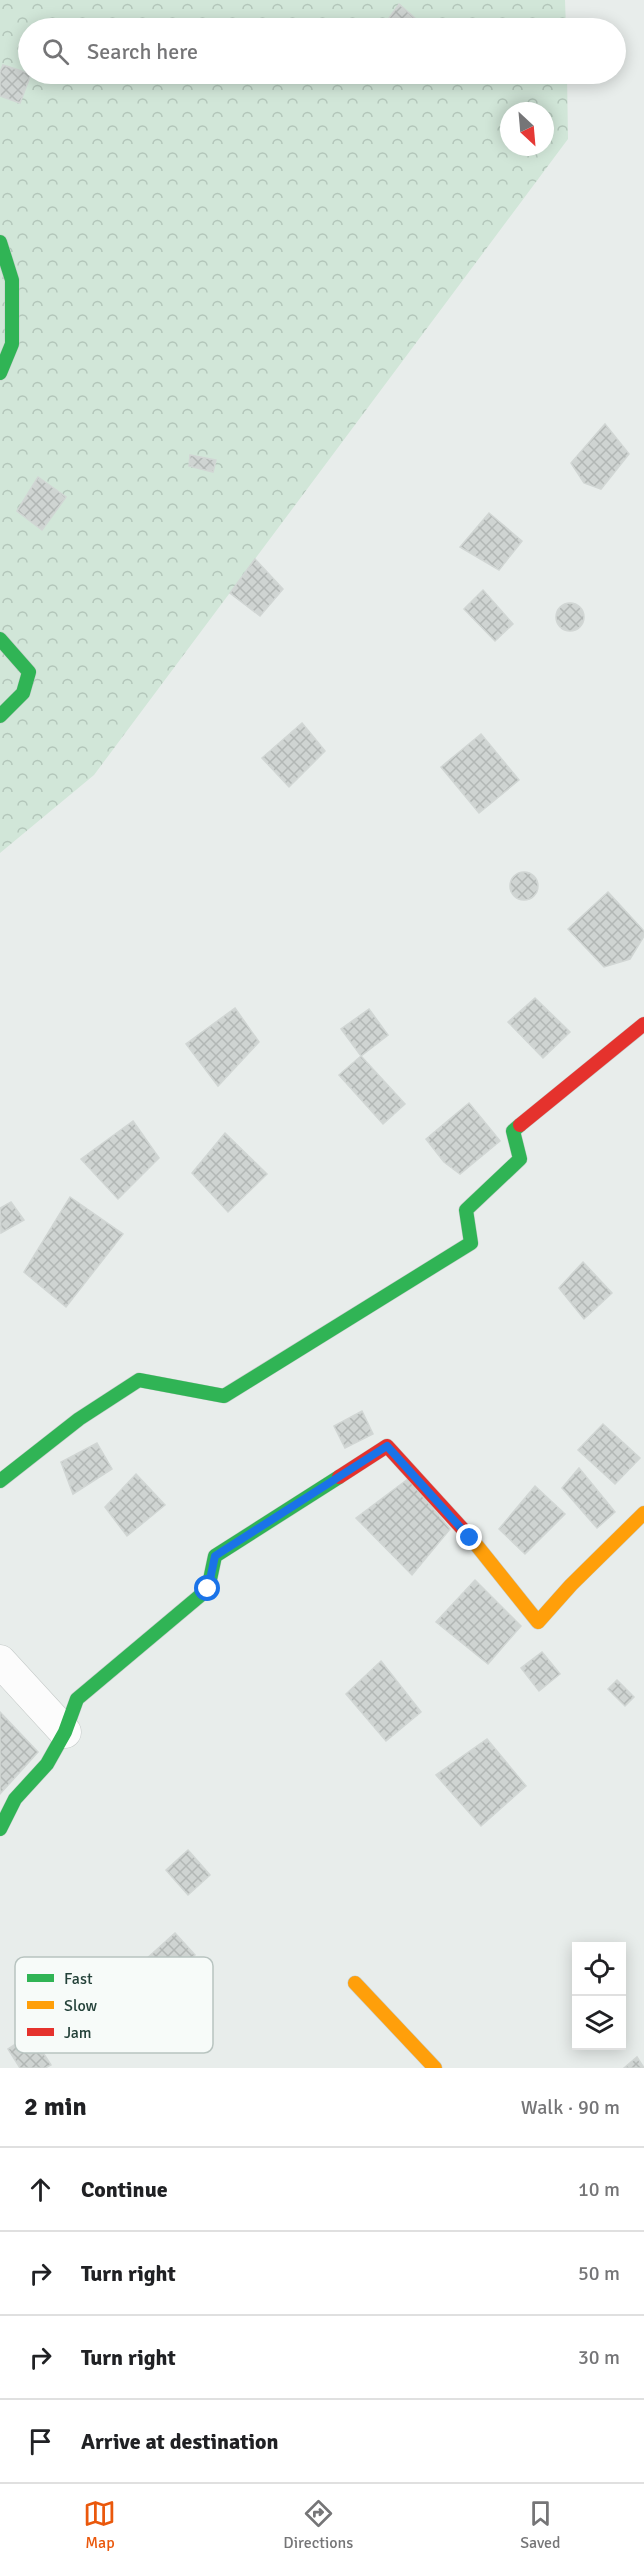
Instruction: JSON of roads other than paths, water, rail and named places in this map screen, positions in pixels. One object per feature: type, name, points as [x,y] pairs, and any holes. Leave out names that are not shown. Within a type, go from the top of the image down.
[{"type":"street","points":[[0,242],[12,280],[12,344],[0,373]]},
{"type":"street","points":[[0,639],[29,672],[23,693],[0,716]]},
{"type":"street","points":[[0,1481],[79,1419],[139,1380],[224,1396],[471,1243],[466,1210],[520,1159],[513,1131],[644,1024]]},
{"type":"street","points":[[0,1829],[15,1799],[47,1764],[65,1732],[77,1699],[208,1589],[215,1556],[387,1446],[470,1538],[538,1622],[571,1585],[644,1513]]},
{"type":"street","points":[[0,1661],[65,1732]]},
{"type":"street","points":[[355,1983],[435,2068]]}]
